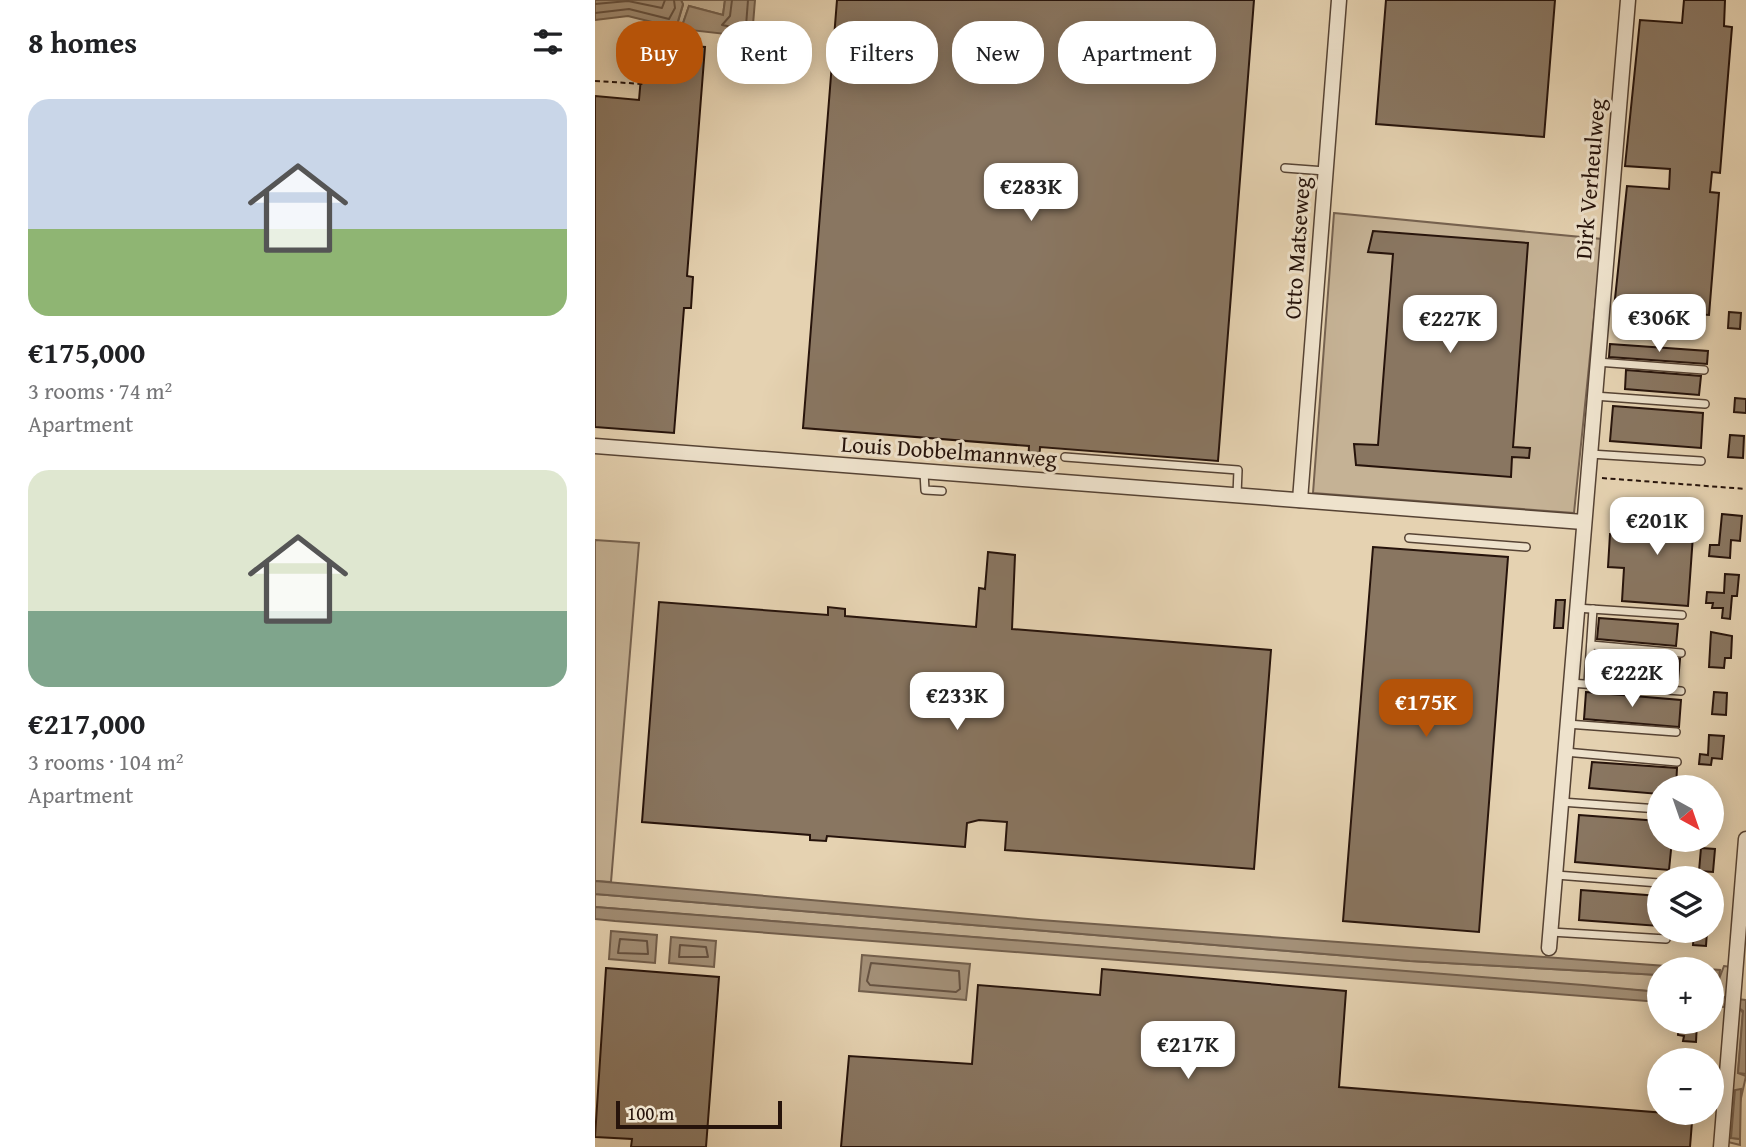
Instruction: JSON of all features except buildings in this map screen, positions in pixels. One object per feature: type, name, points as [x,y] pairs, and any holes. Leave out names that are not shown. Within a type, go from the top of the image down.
[{"type":"street","name":"Otto Matseweg","points":[[1300,500],[1339,0]]},
{"type":"street","name":"Dirk Verheulweg","points":[[1549,948],[1629,0]]},
{"type":"street","name":"Louis Dobbelmannweg","points":[[595,446],[1300,500]]},
{"type":"street","points":[[1300,500],[1583,522]]},
{"type":"street","points":[[1721,1147],[1733,993],[1741,971],[1746,839]]},
{"type":"lane","points":[[1285,168],[1325,171]]},
{"type":"lane","points":[[1597,362],[1704,370]]},
{"type":"lane","points":[[1594,396],[1705,404]]},
{"type":"lane","points":[[1589,454],[1701,461]]},
{"type":"lane","points":[[1065,457],[1238,470],[1237,495]]},
{"type":"lane","points":[[925,471],[925,490],[942,491]]},
{"type":"lane","points":[[1409,538],[1526,547]]},
{"type":"lane","points":[[1576,608],[1682,615]]},
{"type":"lane","points":[[1588,684],[1593,609]]},
{"type":"lane","points":[[1591,645],[1681,653]]},
{"type":"lane","points":[[1570,683],[1681,691]]},
{"type":"lane","points":[[1567,724],[1676,732]]},
{"type":"lane","points":[[1565,752],[1677,762]]},
{"type":"lane","points":[[1561,802],[1647,808]]},
{"type":"lane","points":[[1555,875],[1647,882]]},
{"type":"lane","points":[[1550,932],[1647,938]]},
{"type":"path","points":[[595,81],[616,82]]},
{"type":"path","points":[[1587,477],[1746,489]]},
{"type":"shaded area","points":[[681,0],[725,0],[723,15],[689,6],[684,21],[678,21],[683,5]]},
{"type":"shaded area","points":[[1334,213],[1602,239],[1574,513],[1313,493]]},
{"type":"shaded area","points":[[595,540],[639,543],[611,882],[595,881]]},
{"type":"shaded area","points":[[595,894],[1410,961],[1647,974],[1647,991],[595,907]]},
{"type":"shaded area","points":[[1724,966],[1731,967],[1727,997],[1724,997]]},
{"type":"shaded area","points":[[1739,1008],[1743,1013],[1738,1073],[1746,1076],[1732,1138],[1740,1139],[1740,1145],[1728,1142]]},
{"type":"water","points":[[595,0],[681,0],[683,4],[678,21],[648,21],[628,16],[595,20]]},
{"type":"water","points":[[725,0],[755,0],[753,21],[717,21],[717,33],[703,31],[703,21],[684,21],[689,6],[723,15]]},
{"type":"water","points":[[595,881],[1040,920],[1647,965],[1647,974],[1410,961],[595,894]]},
{"type":"water","points":[[595,907],[1583,985],[1647,991],[1647,1001],[615,921],[595,919]]},
{"type":"water","points":[[611,931],[657,935],[655,963],[609,959]]},
{"type":"water","points":[[671,937],[716,941],[714,967],[669,963]]},
{"type":"water","points":[[862,955],[970,964],[966,1000],[859,991]]},
{"type":"water","points":[[1724,997],[1746,1000],[1746,1074],[1738,1073],[1743,1011],[1724,1007]]},
{"type":"water","points":[[1741,1089],[1740,1139],[1731,1138],[1735,1090]]}]
